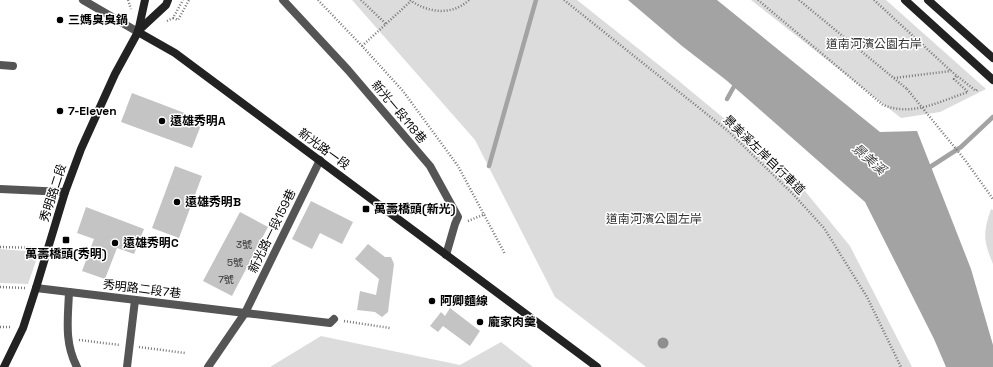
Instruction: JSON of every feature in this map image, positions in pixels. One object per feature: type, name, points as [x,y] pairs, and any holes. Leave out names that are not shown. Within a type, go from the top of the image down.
[{"type":"street","name":"新光路一段","points":[[83,0],[175,53],[597,367]]},
{"type":"street","points":[[138,32],[145,0]]},
{"type":"street","points":[[138,32],[166,5],[168,0]]},
{"type":"street","name":"新光一段118巷","points":[[283,0],[348,70],[430,166],[458,217],[446,256]]},
{"type":"street","points":[[905,0],[993,80]]},
{"type":"street","points":[[928,0],[993,58]]},
{"type":"street","name":"秀明路二段","points":[[4,367],[23,328],[65,192],[81,149],[114,74],[138,32]]},
{"type":"street","points":[[0,65],[13,66]]},
{"type":"street","name":"新光路一段159巷","points":[[208,367],[245,313],[320,160]]},
{"type":"street","points":[[0,189],[65,192]]},
{"type":"street","name":"秀明路二段7巷","points":[[36,288],[245,313]]},
{"type":"street","points":[[69,292],[67,338],[77,367]]},
{"type":"street","points":[[127,367],[135,300]]},
{"type":"street","points":[[245,313],[330,323],[334,319]]},
{"type":"path","points":[[173,18],[178,20],[189,0]]},
{"type":"path","points":[[318,0],[403,91],[458,166],[485,214],[505,254]]},
{"type":"path","points":[[361,0],[386,24]]},
{"type":"path","points":[[362,46],[410,0],[428,10],[438,11],[448,11],[458,8],[469,0]]},
{"type":"path","name":"景美溪左岸自行車道","points":[[564,0],[728,131],[792,193],[824,228],[868,297],[901,367]]},
{"type":"path","points":[[758,0],[883,105],[893,110],[924,108],[968,92],[954,78],[957,75]]},
{"type":"path","points":[[799,0],[907,89],[965,160],[993,199]]},
{"type":"path","points":[[874,0],[951,71],[976,91],[978,89]]},
{"type":"path","points":[[894,78],[951,71]]},
{"type":"path","points":[[467,221],[485,214]]},
{"type":"path","points":[[0,247],[48,249]]},
{"type":"path","points":[[0,287],[36,288]]},
{"type":"path","points":[[334,319],[390,328]]},
{"type":"green space","name":"道南河濱公園左岸","points":[[352,0],[577,0],[674,77],[791,174],[850,246],[912,367],[646,367],[555,297],[475,140]]},
{"type":"green space","name":"道南河濱公園右岸","points":[[751,0],[886,0],[986,89],[940,112],[901,118]]},
{"type":"green space","points":[[991,209],[993,210],[993,264],[987,249],[985,236]]},
{"type":"green space","points":[[0,249],[39,252],[28,284],[0,283]]},
{"type":"green space","points":[[321,336],[460,365],[501,342],[533,367],[270,367]]},
{"type":"water","name":"景美溪","points":[[628,0],[717,0],[880,132],[917,131],[971,269],[993,345],[993,367],[946,367],[934,339],[865,202],[726,80],[682,46]]},
{"type":"building","name":"遠雄秀明A","points":[[132,93],[203,120],[192,148],[121,122]]},
{"type":"building","name":"遠雄秀明B","points":[[175,166],[202,176],[179,238],[152,228]]},
{"type":"building","points":[[311,201],[353,222],[342,244],[320,233],[312,249],[292,239]]},
{"type":"building","name":"遠雄秀明C","points":[[86,207],[144,229],[134,254],[117,248],[105,279],[82,271],[94,239],[77,233]]},
{"type":"building","points":[[240,212],[268,227],[232,296],[203,281]]},
{"type":"building","points":[[368,244],[385,257],[391,257],[394,264],[388,312],[382,317],[375,312],[357,310],[360,291],[376,295],[379,279],[355,259]]},
{"type":"building","points":[[450,308],[480,331],[470,346],[443,326],[438,332],[430,326],[441,312],[445,316]]},
{"type":"waterway","points":[[489,166],[536,0]]},
{"type":"waterway","points":[[727,99],[736,83]]},
{"type":"waterway","points":[[927,169],[961,147],[993,117]]},
{"type":"place","name":"三媽臭臭鍋","points":[[60,20]]},
{"type":"place","name":"7-Eleven","points":[[60,111]]},
{"type":"place","name":"遠雄秀明A","points":[[162,121]]},
{"type":"place","name":"遠雄秀明B","points":[[177,202]]},
{"type":"place","name":"萬壽橋頭(新光)","points":[[366,209]]},
{"type":"place","name":"萬壽橋頭(秀明)","points":[[66,240]]},
{"type":"place","name":"遠雄秀明C","points":[[115,243]]},
{"type":"place","name":"阿卿麵線","points":[[432,301]]},
{"type":"place","name":"龐家肉羹","points":[[480,322]]}]
